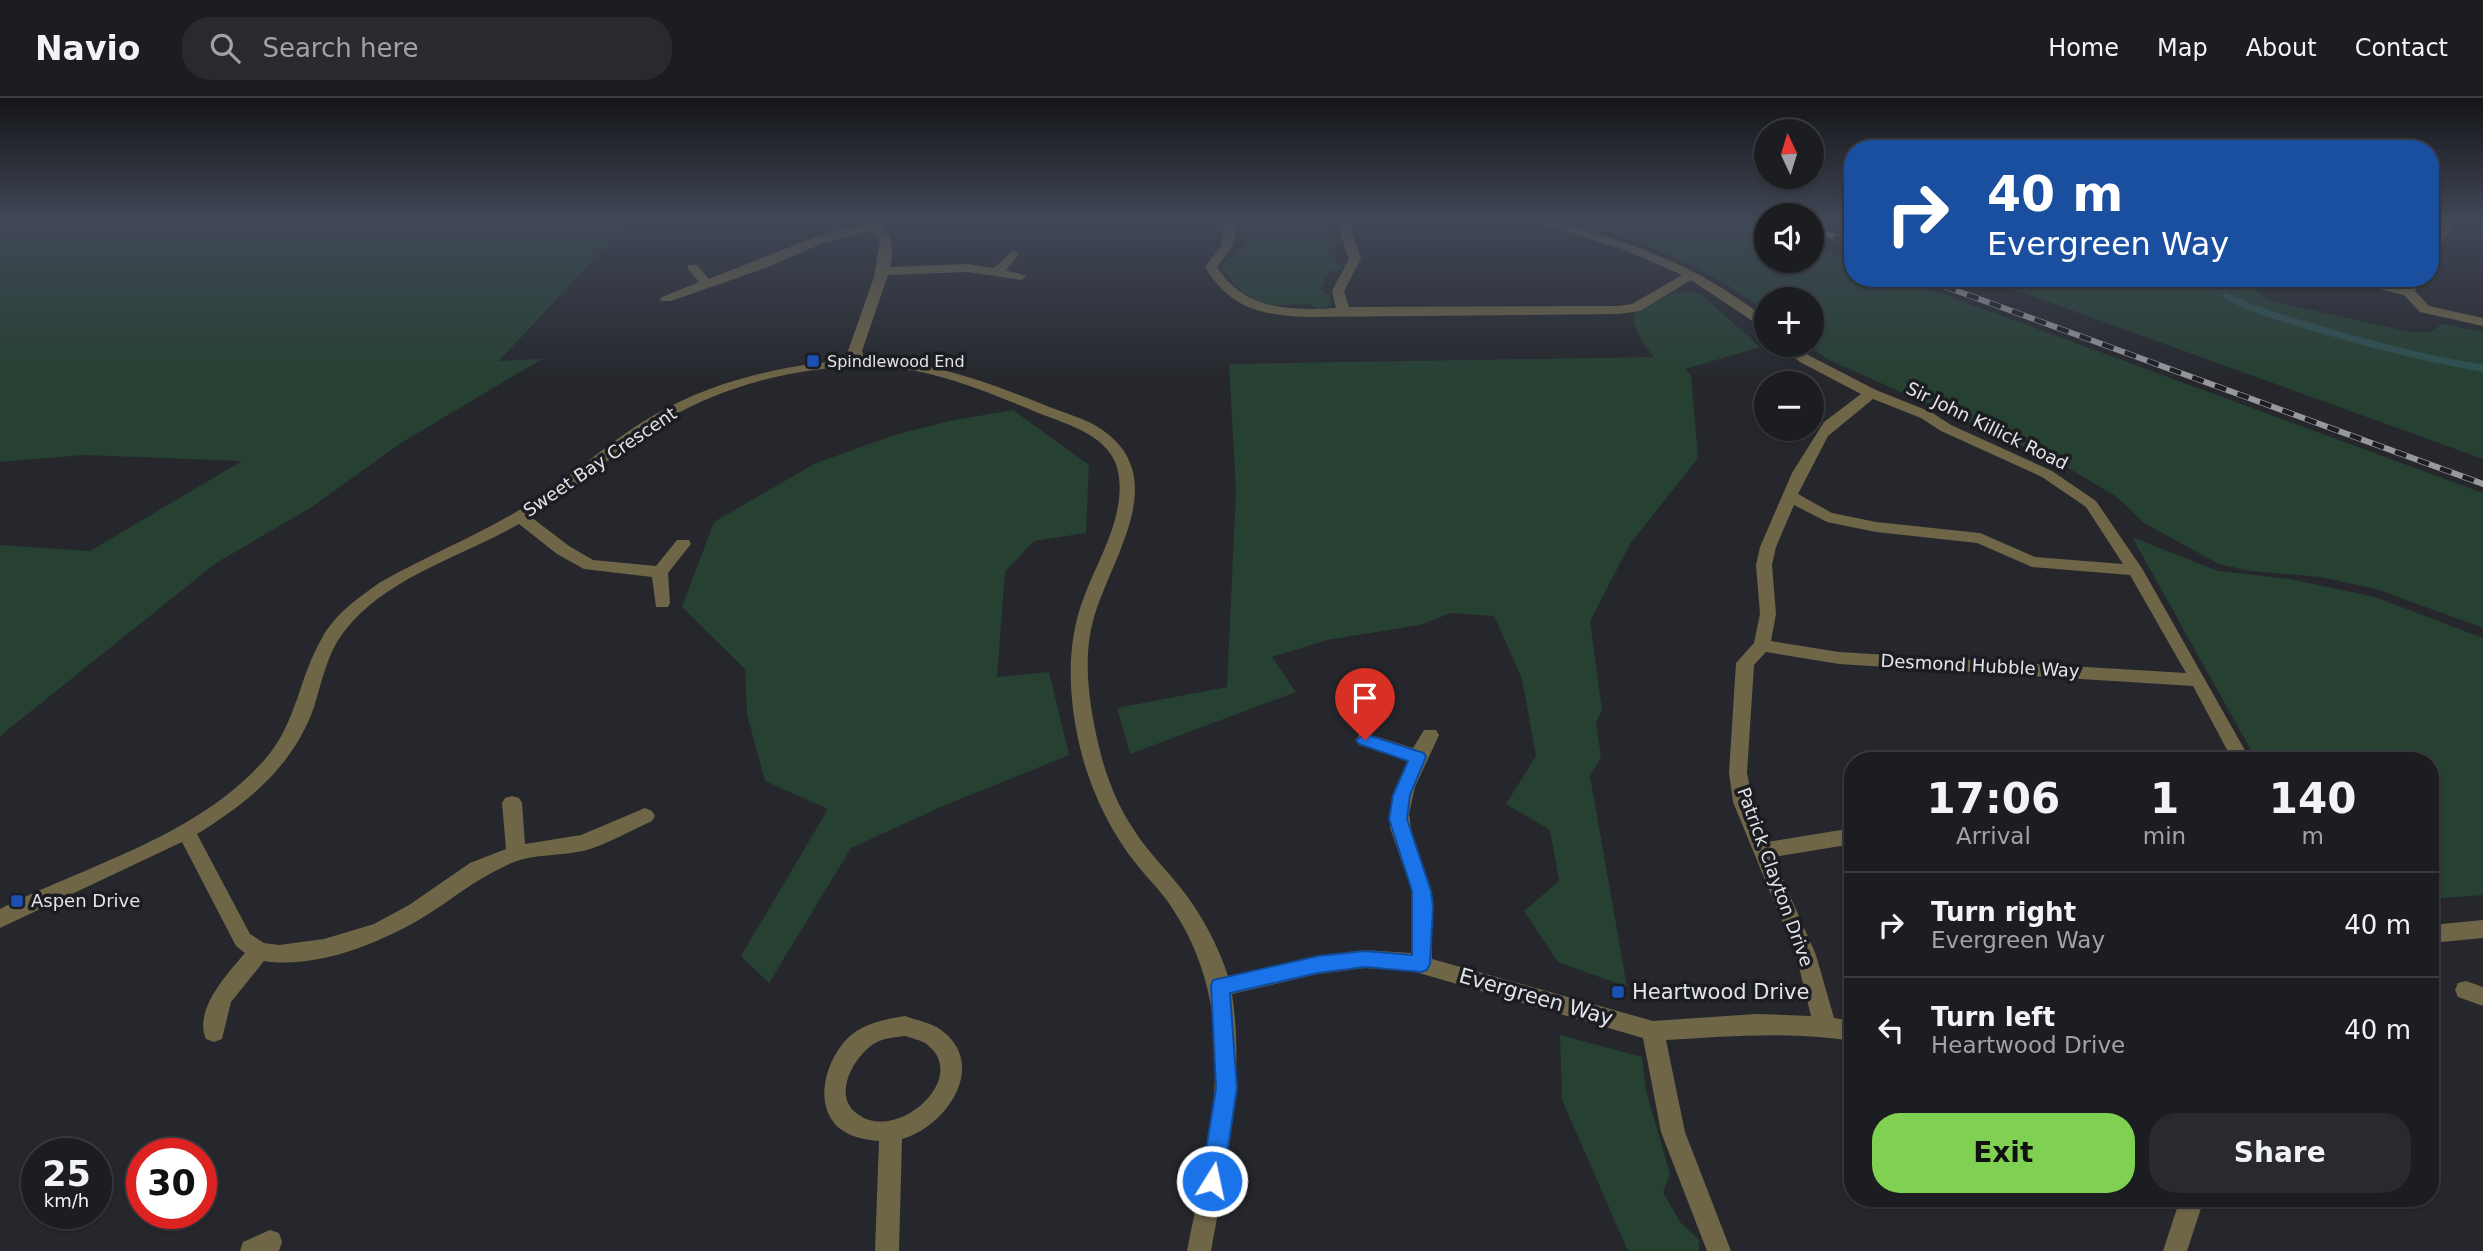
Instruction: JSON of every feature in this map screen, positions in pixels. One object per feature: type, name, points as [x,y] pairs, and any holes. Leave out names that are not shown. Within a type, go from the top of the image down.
[{"type":"street","points":[[698,274],[706,284]]},
{"type":"street","points":[[666,298],[732,274]]},
{"type":"street","points":[[858,364],[855,351],[881,274]]},
{"type":"street","points":[[1011,274],[1021,276]]},
{"type":"street","points":[[1215,274],[1225,289],[1249,305],[1299,312],[1618,310],[1635,308],[1692,274],[1730,297],[1754,316]]},
{"type":"street","points":[[1344,311],[1338,292],[1347,274]]},
{"type":"street","points":[[2384,287],[2408,292],[2425,309],[2483,322]]},
{"type":"street","points":[[2408,292],[2410,287]]},
{"type":"street","name":"Sir John Killick Road","points":[[1802,357],[1871,393],[1926,415],[2067,486],[2100,514],[2136,570],[2237,752]]},
{"type":"street","name":"Sweet Bay Crescent","points":[[0,919],[185,830],[241,794],[281,754],[305,707],[315,664],[345,619],[379,592],[521,517],[661,417],[687,404],[761,379],[800,370],[882,362],[916,367],[1018,401],[1095,431],[1110,440],[1122,457],[1129,486],[1124,515],[1083,623],[1082,698],[1089,747],[1110,806],[1135,848],[1181,904],[1202,940],[1220,986],[1226,1088],[1199,1251]]},
{"type":"street","name":"Patrick Clayton Drive","points":[[1825,1026],[1806,955],[1743,802],[1737,745],[1745,663],[1762,646],[1768,614],[1764,565],[1776,526],[1792,497],[1800,473],[1829,425],[1871,393]]},
{"type":"street","points":[[1792,497],[1827,517],[1877,527],[1980,537],[2032,562],[2136,570]]},
{"type":"street","points":[[521,517],[563,550],[590,565],[660,572]]},
{"type":"street","points":[[662,603],[660,572],[683,544]]},
{"type":"street","name":"Desmond Hubble Way","points":[[1762,646],[1839,657],[2199,680]]},
{"type":"street","points":[[1421,964],[1424,907],[1419,876],[1404,843],[1398,819],[1402,795],[1430,735]]},
{"type":"street","points":[[1365,740],[1418,757]]},
{"type":"street","points":[[512,803],[516,853]]},
{"type":"street","points":[[185,830],[243,940],[259,951],[279,954],[324,948],[380,931],[416,911],[477,869],[516,853],[583,843],[645,816]]},
{"type":"street","points":[[1761,851],[1844,837]]},
{"type":"street","points":[[2439,933],[2483,929]]},
{"type":"street","points":[[214,1032],[221,998],[259,951]]},
{"type":"street","name":"Evergreen Way","points":[[1220,986],[1318,965],[1365,959],[1421,964],[1653,1031],[1756,1024],[1825,1026],[1844,1029]]},
{"type":"street","points":[[905,1026],[923,1029],[938,1038],[948,1051],[952,1067],[950,1084],[942,1102],[929,1116],[911,1127],[891,1132],[871,1131],[854,1125],[842,1113],[835,1098],[835,1080],[841,1063],[868,1035],[905,1026]]},
{"type":"street","points":[[1653,1031],[1673,1132],[1715,1234],[1719,1251]]},
{"type":"street","points":[[887,1251],[891,1132]]},
{"type":"street","points":[[2175,1251],[2189,1207]]},
{"type":"green space","points":[[0,274],[580,274],[499,361],[542,359],[401,443],[312,507],[216,563],[0,736],[0,545],[90,551],[242,461],[84,455],[0,462]]},
{"type":"green space","points":[[1227,274],[1329,274],[1320,290],[1330,295],[1331,305],[1318,309],[1302,303],[1266,303],[1250,297]]},
{"type":"green space","points":[[1708,274],[1844,274],[1844,287],[1923,287],[2483,493],[2483,628],[2376,589],[2321,577],[2250,571],[2219,564],[2144,523],[2117,497],[2058,462],[1829,360],[1824,356],[1824,287],[1754,287],[1754,303]]},
{"type":"green space","points":[[2007,287],[2254,287],[2262,296],[2275,302],[2411,332],[2430,332],[2442,324],[2483,332],[2483,459]]},
{"type":"green space","points":[[1692,291],[1702,295],[1754,342],[1754,349],[1685,369],[1691,375],[1698,458],[1630,544],[1590,621],[1602,710],[1596,722],[1601,757],[1590,776],[1627,987],[1558,962],[1524,911],[1559,881],[1550,830],[1506,804],[1536,756],[1522,679],[1494,616],[1451,613],[1420,625],[1327,640],[1272,657],[1296,692],[1130,754],[1117,708],[1227,687],[1236,491],[1229,364],[1654,357],[1637,332],[1634,314],[1671,294]]},
{"type":"green space","points":[[1013,410],[1089,465],[1086,533],[1034,541],[1005,572],[997,677],[1049,672],[1069,755],[943,806],[851,848],[769,983],[741,956],[828,809],[765,781],[747,714],[745,669],[682,607],[714,522],[814,464],[891,436],[949,421]]},
{"type":"green space","points":[[2132,537],[2218,571],[2290,579],[2375,597],[2483,638],[2483,895],[2439,898],[2439,752],[2252,752]]},
{"type":"green space","points":[[1560,1035],[1642,1057],[1646,1091],[1670,1174],[1663,1192],[1680,1222],[1699,1240],[1699,1251],[1628,1251],[1562,1100]]},
{"type":"waterway","points":[[2226,296],[2270,314],[2358,340],[2483,368]]},
{"type":"railway","points":[[1947,287],[2483,484]]},
{"type":"place","name":"Spindlewood End","points":[[813,361]]},
{"type":"place","name":"Aspen Drive","points":[[17,901]]},
{"type":"place","name":"Heartwood Drive","points":[[1618,992]]},
{"type":"route","points":[[1212,1181],[1226,1088],[1226,1039],[1220,986],[1318,965],[1365,959],[1421,964],[1424,907],[1422,891],[1398,819],[1402,795],[1418,757],[1365,740]]}]
